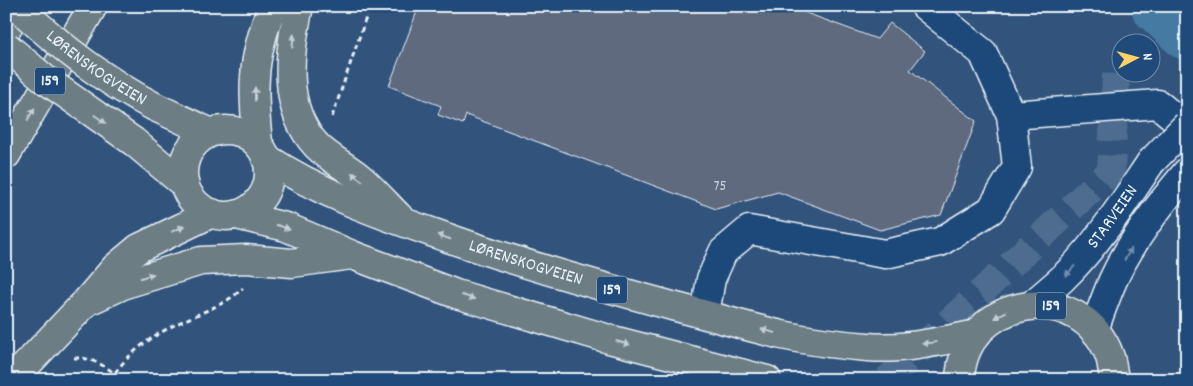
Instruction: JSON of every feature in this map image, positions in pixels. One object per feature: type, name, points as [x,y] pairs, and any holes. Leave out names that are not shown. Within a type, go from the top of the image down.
[{"type":"highway","name":"159","points":[[6,30],[18,6]]},
{"type":"highway","name":"LØRENSKOGVEIEN","points":[[18,6],[36,24],[120,89],[155,108],[209,132]]},
{"type":"highway","name":"159","points":[[6,155],[93,6]]},
{"type":"highway","points":[[12,380],[86,302],[115,268],[139,248],[224,214],[248,210],[257,203],[264,193],[269,170],[262,150],[255,106],[255,78],[258,52],[272,6]]},
{"type":"highway","points":[[300,6],[294,29],[290,63],[292,95],[302,123],[316,144],[360,178],[405,223]]},
{"type":"highway","name":"159","points":[[6,46],[46,80],[134,142],[184,184],[194,202],[202,209],[286,227],[352,255],[456,294],[534,318],[684,360],[766,380]]},
{"type":"highway","name":"159","points":[[209,132],[222,129],[235,130],[247,135],[262,150]]},
{"type":"highway","points":[[184,184],[182,168],[187,153],[196,141],[209,132]]},
{"type":"highway","name":"LØRENSKOGVEIEN","points":[[262,150],[286,171],[331,194],[405,223],[550,272],[782,335],[870,347],[938,342],[976,334]]},
{"type":"highway","points":[[86,302],[126,284],[201,262],[246,259],[292,263],[352,255]]},
{"type":"highway","name":"159","points":[[960,380],[965,355],[976,334],[988,322],[1001,314],[1032,305],[1050,306],[1066,310],[1081,319],[1094,330],[1104,343],[1112,369]]},
{"type":"highway","points":[[1112,369],[1131,380]]},
{"type":"street","points":[[706,314],[711,278],[724,252],[749,230],[885,254],[940,242],[992,210],[1018,167],[1011,115],[983,53],[926,6]]},
{"type":"street","points":[[1011,115],[1158,104],[1187,127]]},
{"type":"street","name":"STARVEIEN","points":[[1032,305],[1063,278],[1079,260],[1104,230],[1151,162],[1187,127]]},
{"type":"street","name":"STARVEIEN","points":[[1094,330],[1114,279],[1150,219],[1182,178]]},
{"type":"path","points":[[330,124],[370,6]]},
{"type":"path","points":[[110,380],[114,373],[144,342],[174,325],[224,303],[238,294],[244,287]]},
{"type":"path","points":[[68,359],[76,357],[92,360],[114,373]]},
{"type":"building","points":[[419,6],[787,6],[877,39],[890,23],[925,51],[910,70],[976,121],[941,215],[880,230],[778,192],[716,209],[466,115],[463,124],[438,115],[441,106],[389,86]]},
{"type":"waterway","points":[[1158,6],[1187,33]]},
{"type":"tunnel","points":[[887,380],[1111,171],[1116,82]]}]
